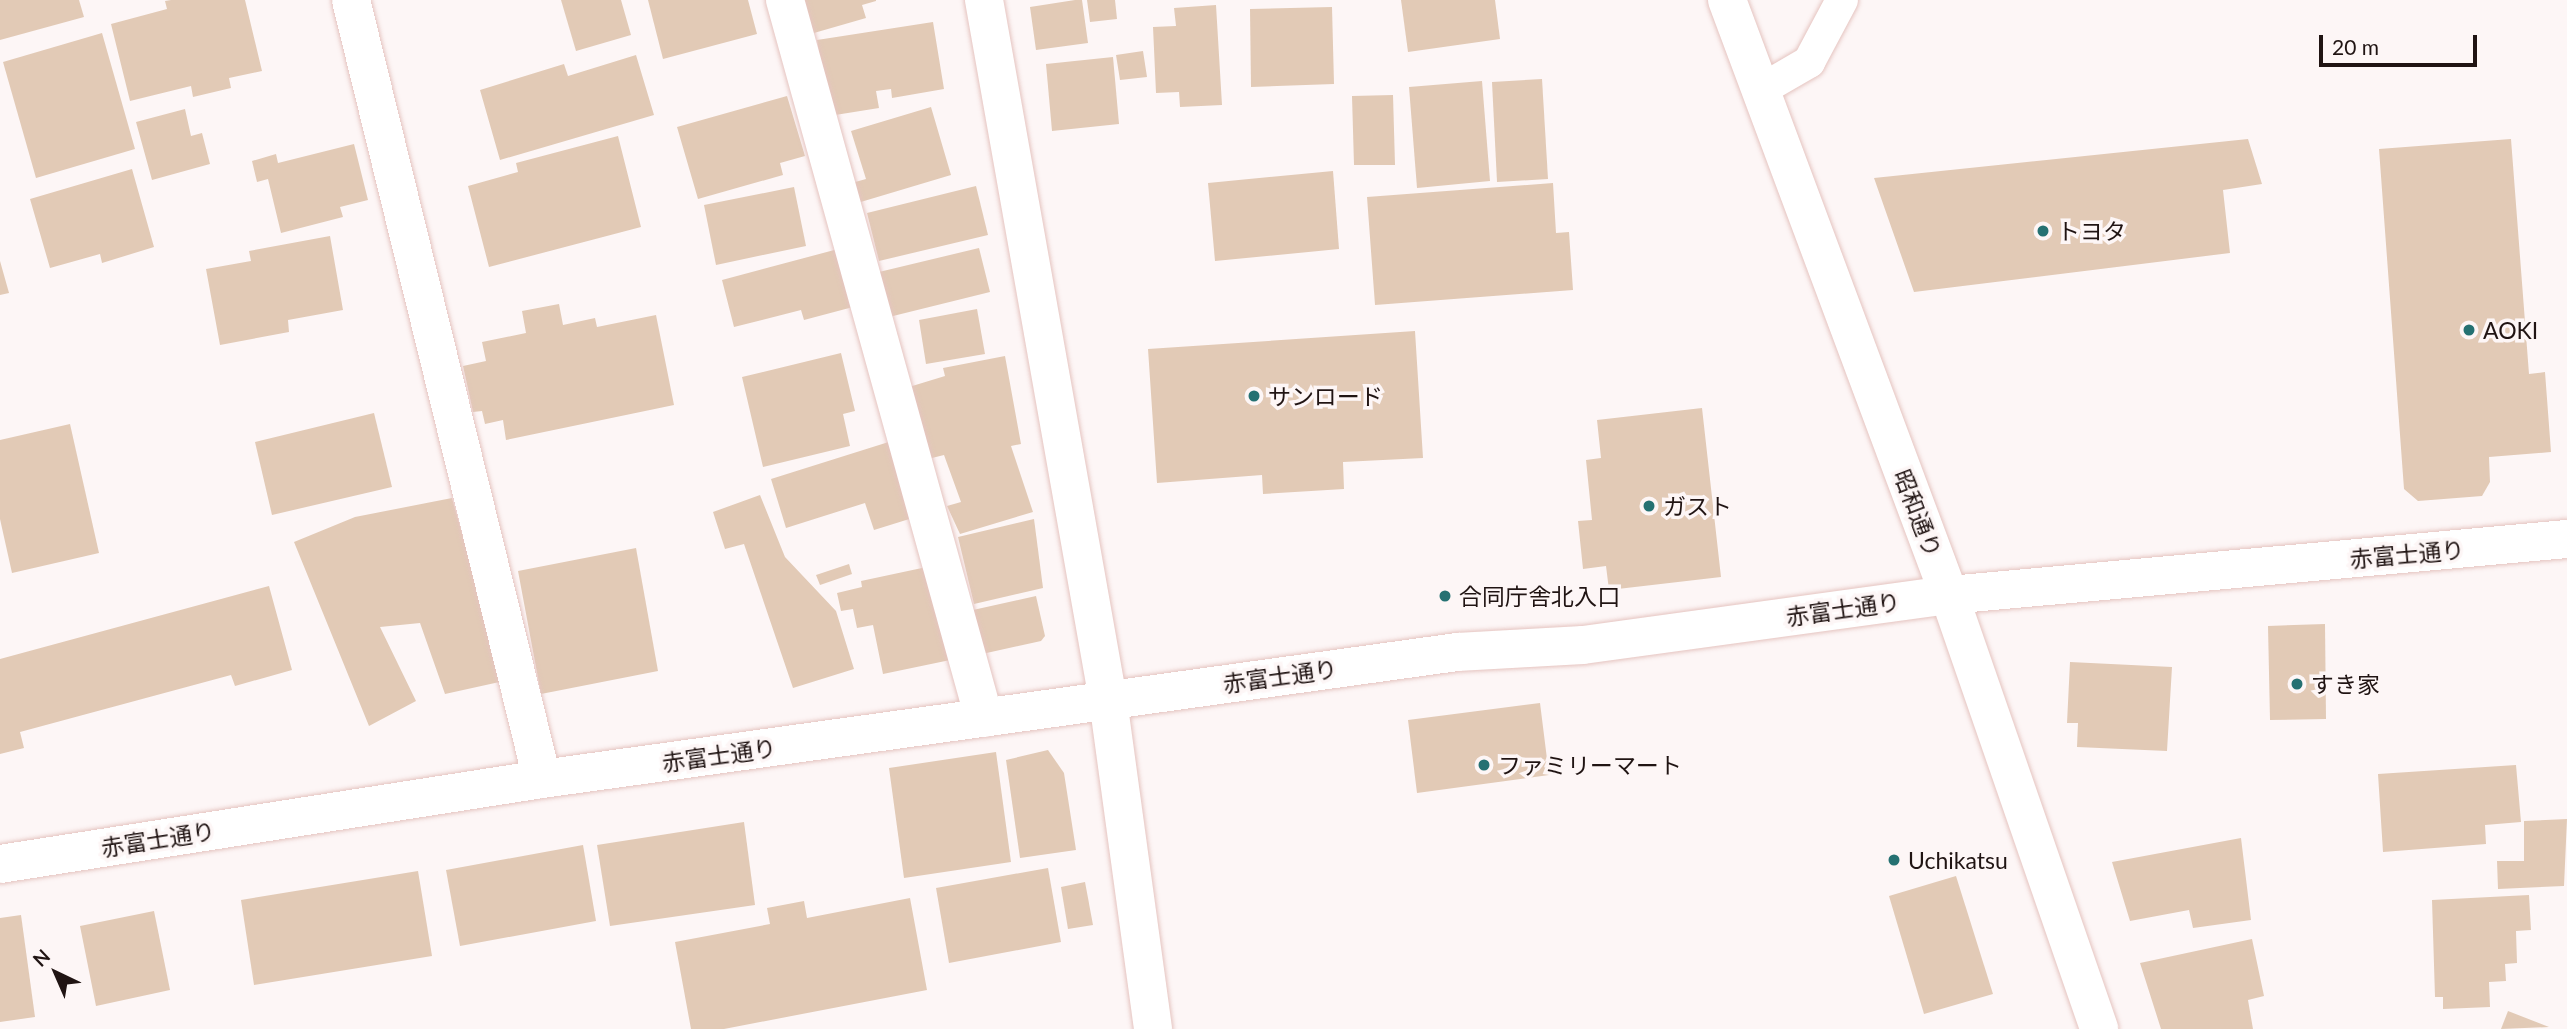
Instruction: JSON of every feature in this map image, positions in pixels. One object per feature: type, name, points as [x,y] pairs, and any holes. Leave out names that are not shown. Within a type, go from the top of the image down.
[{"type":"street","points":[[351,0],[542,779]]},
{"type":"street","points":[[785,0],[984,718]]},
{"type":"street","points":[[984,0],[1108,701],[1153,1029]]},
{"type":"street","name":"昭和通り","points":[[1727,0],[1949,595],[2099,1029]]},
{"type":"street","name":"赤富士通り","points":[[0,864],[542,779],[1457,652],[1583,645],[1949,595],[2567,539]]},
{"type":"lane","points":[[1759,90],[1809,62],[1842,0]]},
{"type":"building","points":[[0,0],[79,0],[84,17],[0,40]]},
{"type":"building","points":[[245,0],[262,71],[229,78],[231,88],[193,97],[191,86],[130,101],[111,24],[167,9],[165,1]]},
{"type":"building","points":[[561,0],[621,0],[631,35],[576,51]]},
{"type":"building","points":[[648,0],[748,0],[757,34],[663,59]]},
{"type":"building","points":[[798,0],[876,1],[862,5],[866,18],[807,35]]},
{"type":"building","points":[[1082,0],[1088,43],[1036,50],[1030,7]]},
{"type":"building","points":[[1087,0],[1115,0],[1117,19],[1090,22]]},
{"type":"building","points":[[1401,0],[1495,0],[1500,39],[1408,52]]},
{"type":"building","points":[[1216,5],[1222,105],[1180,107],[1179,92],[1156,93],[1153,27],[1176,26],[1174,8]]},
{"type":"building","points":[[1332,7],[1334,84],[1251,87],[1250,9]]},
{"type":"building","points":[[933,22],[944,89],[892,98],[891,89],[876,91],[879,108],[829,116],[817,40]]},
{"type":"building","points":[[102,33],[135,149],[36,178],[3,62]]},
{"type":"building","points":[[1143,51],[1147,77],[1120,80],[1116,55]]},
{"type":"building","points":[[636,55],[654,115],[500,160],[480,90],[564,64],[568,76]]},
{"type":"building","points":[[1113,57],[1119,124],[1052,131],[1046,64]]},
{"type":"building","points":[[1542,79],[1548,179],[1497,182],[1492,82]]},
{"type":"building","points":[[1482,81],[1490,181],[1417,188],[1409,87]]},
{"type":"building","points":[[1393,95],[1395,165],[1354,165],[1352,96]]},
{"type":"building","points":[[787,96],[805,156],[780,163],[783,175],[698,199],[677,127]]},
{"type":"building","points":[[931,107],[951,175],[854,204],[848,184],[866,179],[851,131]]},
{"type":"building","points":[[185,109],[191,136],[202,133],[210,164],[152,180],[136,122]]},
{"type":"building","points":[[618,136],[641,227],[489,267],[468,186],[518,172],[516,163]]},
{"type":"building","points":[[2248,139],[2262,184],[2223,190],[2230,253],[1914,292],[1874,178]]},
{"type":"building","points":[[2511,139],[2529,374],[2545,372],[2551,452],[2489,457],[2490,482],[2482,496],[2418,501],[2404,489],[2379,149]]},
{"type":"building","points":[[354,144],[368,200],[340,207],[343,217],[281,233],[268,179],[257,182],[252,161],[276,154],[278,163]]},
{"type":"building","points":[[132,169],[154,247],[102,263],[100,254],[50,268],[30,199]]},
{"type":"building","points":[[1333,171],[1339,249],[1215,261],[1208,183]]},
{"type":"building","points":[[1553,183],[1556,233],[1569,232],[1573,290],[1375,305],[1367,197]]},
{"type":"building","points":[[976,186],[988,235],[879,261],[867,213]]},
{"type":"building","points":[[794,187],[806,246],[716,265],[704,205]]},
{"type":"building","points":[[330,236],[343,310],[288,320],[289,332],[220,345],[206,269],[251,261],[249,251]]},
{"type":"building","points":[[979,248],[990,292],[889,317],[879,272]]},
{"type":"building","points":[[838,249],[853,307],[804,320],[801,310],[734,327],[722,280]]},
{"type":"building","points":[[0,261],[9,293],[0,295]]},
{"type":"building","points":[[559,304],[563,325],[595,318],[597,327],[656,315],[674,405],[506,440],[503,420],[485,424],[482,411],[473,412],[463,366],[486,361],[482,342],[526,333],[522,311]]},
{"type":"building","points":[[977,309],[985,354],[926,364],[919,320]]},
{"type":"building","points":[[1415,331],[1423,458],[1343,462],[1344,489],[1263,494],[1262,475],[1157,483],[1148,349]]},
{"type":"building","points":[[841,353],[855,411],[843,414],[850,446],[763,467],[742,377]]},
{"type":"building","points":[[1005,356],[1021,444],[1011,446],[1033,512],[960,534],[947,506],[961,502],[944,455],[928,459],[909,387],[945,376],[943,368]]},
{"type":"building","points":[[1702,408],[1721,577],[1609,590],[1606,566],[1583,569],[1578,521],[1592,520],[1586,460],[1601,458],[1597,420]]},
{"type":"building","points":[[374,413],[392,487],[272,515],[255,442]]},
{"type":"building","points":[[70,424],[99,553],[12,573],[0,519],[0,440]]},
{"type":"building","points":[[895,440],[919,516],[874,530],[865,503],[786,528],[771,479]]},
{"type":"building","points":[[760,495],[785,557],[836,611],[854,669],[793,688],[744,544],[725,549],[713,512]]},
{"type":"building","points":[[452,498],[504,681],[445,694],[420,623],[380,627],[416,701],[369,726],[294,542],[355,517]]},
{"type":"building","points":[[1034,519],[1043,588],[974,604],[958,537]]},
{"type":"building","points":[[636,548],[658,671],[541,694],[518,571]]},
{"type":"building","points":[[849,564],[852,574],[820,585],[816,575]]},
{"type":"building","points":[[936,565],[955,659],[883,674],[873,625],[857,628],[853,609],[841,611],[837,593],[862,587],[861,581]]},
{"type":"building","points":[[269,586],[292,670],[235,686],[231,675],[20,732],[24,748],[0,754],[0,659]]},
{"type":"building","points":[[1036,596],[1045,636],[1041,641],[982,654],[973,610]]},
{"type":"building","points":[[2325,624],[2326,719],[2270,720],[2268,626]]},
{"type":"building","points":[[2070,662],[2172,667],[2167,751],[2077,747],[2078,723],[2067,723]]},
{"type":"building","points":[[1540,703],[1549,775],[1417,793],[1408,720]]},
{"type":"building","points":[[1048,750],[1064,773],[1076,850],[1020,858],[1006,760]]},
{"type":"building","points":[[996,752],[1011,862],[904,878],[889,768]]},
{"type":"building","points":[[2516,765],[2521,822],[2485,825],[2486,844],[2383,852],[2378,774]]},
{"type":"building","points":[[2567,819],[2564,886],[2498,889],[2497,861],[2524,861],[2524,821]]},
{"type":"building","points":[[744,822],[755,905],[610,926],[597,845]]},
{"type":"building","points":[[2241,838],[2251,920],[2193,928],[2189,910],[2130,921],[2112,862]]},
{"type":"building","points":[[583,845],[596,921],[460,946],[446,870]]},
{"type":"building","points":[[1048,868],[1061,942],[949,963],[936,888]]},
{"type":"building","points":[[418,871],[432,956],[254,985],[241,900]]},
{"type":"building","points":[[1956,876],[1993,994],[1924,1014],[1889,896]]},
{"type":"building","points":[[1085,882],[1093,925],[1068,929],[1061,887]]},
{"type":"building","points":[[2529,895],[2531,930],[2516,931],[2517,963],[2505,964],[2506,981],[2489,982],[2490,1007],[2443,1009],[2443,997],[2435,997],[2432,900]]},
{"type":"building","points":[[910,898],[927,990],[724,1029],[691,1029],[675,942],[770,924],[767,908],[804,901],[807,918]]},
{"type":"building","points":[[154,911],[170,990],[96,1006],[80,926]]},
{"type":"building","points":[[21,915],[35,1017],[0,1022],[0,918]]},
{"type":"building","points":[[2252,939],[2264,996],[2248,1000],[2253,1029],[2161,1029],[2140,963]]},
{"type":"building","points":[[2508,1011],[2549,1027],[2501,1029]]},
{"type":"place","name":"トヨタ","points":[[2043,231]]},
{"type":"place","name":"AOKI","points":[[2469,330]]},
{"type":"place","name":"サンロード","points":[[1254,396]]},
{"type":"place","name":"ガスト","points":[[1649,506]]},
{"type":"place","name":"合同庁舎北入口","points":[[1445,596]]},
{"type":"place","name":"すき家","points":[[2297,684]]},
{"type":"place","name":"ファミリーマート","points":[[1484,765]]},
{"type":"place","name":"Uchikatsu","points":[[1894,860]]}]
